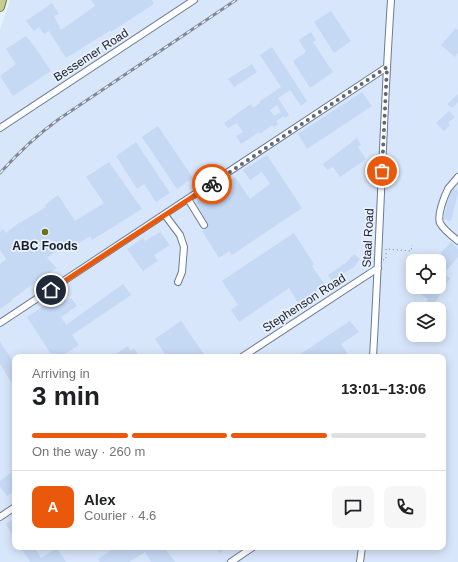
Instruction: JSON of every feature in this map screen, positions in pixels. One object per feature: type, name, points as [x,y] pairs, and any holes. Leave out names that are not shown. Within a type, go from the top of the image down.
[{"type":"main road","points":[[0,7],[2,0]]},
{"type":"street","name":"Bessemer Road","points":[[0,128],[194,0]]},
{"type":"street","name":"Staal Road","points":[[373,354],[391,0]]},
{"type":"street","points":[[0,323],[387,67]]},
{"type":"street","points":[[458,177],[449,188],[439,216],[440,223],[458,241]]},
{"type":"street","points":[[188,199],[204,225]]},
{"type":"street","points":[[165,215],[180,235],[184,247],[182,272],[178,282]]},
{"type":"street","name":"Stephenson Road","points":[[247,354],[378,268]]},
{"type":"street","points":[[0,517],[12,509]]},
{"type":"street","points":[[231,562],[249,550]]},
{"type":"street","points":[[360,562],[362,550]]},
{"type":"path","points":[[386,259],[386,249],[411,251],[412,245]]},
{"type":"shaded area","points":[[10,0],[458,0],[458,562],[0,562],[0,30]]},
{"type":"building","points":[[91,0],[152,0],[154,4],[111,32],[111,30],[66,58],[49,31],[44,34],[39,27],[34,31],[26,21],[52,3],[59,14],[54,16],[61,30],[95,6]]},
{"type":"building","points":[[331,11],[351,41],[334,53],[314,22]]},
{"type":"building","points":[[456,28],[458,30],[458,53],[455,57],[441,45]]},
{"type":"building","points":[[311,32],[316,40],[313,42],[333,72],[310,88],[293,61],[306,52],[299,40]]},
{"type":"building","points":[[26,36],[51,71],[13,96],[0,76],[16,64],[6,49]]},
{"type":"building","points":[[272,47],[307,101],[301,106],[290,90],[278,98],[289,115],[276,121],[278,124],[274,127],[272,125],[260,134],[259,132],[241,144],[236,136],[243,132],[237,123],[228,128],[224,123],[251,104],[253,108],[281,87],[260,55]],"holes":[[[277,105],[281,112],[274,116],[270,110]]]},
{"type":"building","points":[[252,64],[257,72],[234,87],[228,79]]},
{"type":"building","points":[[362,92],[372,106],[307,149],[298,134]]},
{"type":"building","points":[[458,94],[458,102],[452,108],[447,104]]},
{"type":"building","points":[[449,111],[455,117],[448,123],[450,125],[444,131],[436,123]]},
{"type":"building","points":[[158,126],[193,178],[177,189],[142,137]]},
{"type":"building","points":[[357,138],[361,145],[358,147],[366,159],[340,177],[333,167],[327,170],[323,164]]},
{"type":"building","points":[[136,142],[170,193],[156,202],[144,184],[137,189],[116,156]]},
{"type":"building","points":[[267,155],[302,208],[232,255],[229,251],[219,258],[202,231],[207,229],[208,224],[196,203],[235,177],[250,199],[270,184],[262,172],[250,180],[243,170]]},
{"type":"building","points":[[109,162],[142,209],[92,240],[90,236],[73,247],[69,242],[47,258],[57,268],[0,309],[0,264],[6,259],[0,250],[0,232],[3,229],[6,233],[20,222],[46,207],[45,205],[58,195],[75,221],[104,203],[86,177]]},
{"type":"building","points":[[454,189],[458,190],[458,193],[451,221],[444,219],[444,216],[447,203]]},
{"type":"building","points":[[160,232],[170,245],[154,255],[158,261],[143,271],[127,249],[143,238],[145,241]]},
{"type":"building","points":[[294,233],[314,264],[312,266],[325,285],[298,303],[289,288],[239,322],[231,310],[238,305],[222,281]]},
{"type":"building","points":[[451,242],[458,249],[458,257],[447,270],[446,254],[440,254]]},
{"type":"building","points":[[354,254],[360,259],[354,267],[332,281],[328,275],[347,262]]},
{"type":"building","points":[[446,275],[450,278],[446,285]]},
{"type":"building","points":[[123,284],[131,295],[72,335],[79,345],[65,354],[51,354],[27,317],[61,293],[66,301],[71,298],[77,306],[61,317],[66,325]]},
{"type":"building","points":[[420,294],[440,294],[435,302],[426,302],[428,299]]},
{"type":"building","points":[[181,321],[204,354],[165,354],[155,339]]},
{"type":"building","points":[[350,321],[359,332],[341,344],[348,354],[300,354]]},
{"type":"building","points":[[0,342],[12,360],[12,384],[0,364]]},
{"type":"building","points":[[128,346],[131,351],[134,348],[138,354],[116,354]]},
{"type":"building","points":[[12,472],[12,493],[7,496],[0,487],[0,481]]},
{"type":"building","points":[[12,519],[12,534],[6,524]]},
{"type":"building","points":[[23,550],[36,550],[41,558],[54,550],[58,550],[66,562],[30,562]]},
{"type":"building","points":[[112,550],[166,550],[175,562],[151,562],[145,552],[129,562],[100,562],[98,559]]},
{"type":"railway","points":[[0,173],[28,144],[59,119],[236,0]]},
{"type":"way so far","points":[[212,184],[387,67],[382,171]]},
{"type":"place","name":"ABC Foods","points":[[45,232]]},
{"type":"route","points":[[51,290],[212,184]]}]
